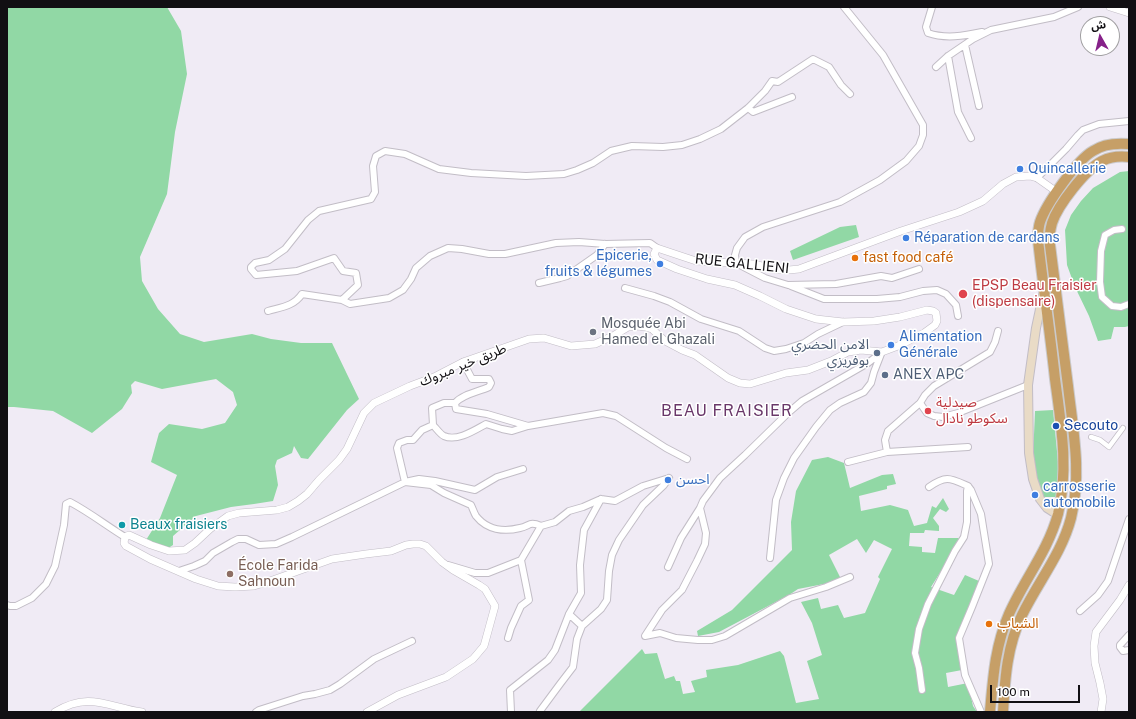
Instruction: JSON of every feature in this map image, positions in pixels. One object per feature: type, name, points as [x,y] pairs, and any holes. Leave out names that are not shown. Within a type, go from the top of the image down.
[{"type":"highway","points":[[990,712],[995,659],[1001,633],[1009,613],[1051,535],[1058,515],[1064,482],[1064,454],[1038,240],[1039,228],[1044,212],[1078,163],[1094,150],[1107,145],[1129,144]]},
{"type":"highway","points":[[1003,712],[1005,676],[1012,643],[1022,615],[1042,581],[1065,535],[1071,516],[1076,490],[1077,474],[1074,437],[1050,245],[1051,227],[1062,204],[1091,169],[1106,159],[1113,157],[1129,157]]},
{"type":"main road","points":[[1044,289],[1036,328],[1028,385],[1029,453],[1033,479],[1040,499],[1047,508],[1058,515]]},
{"type":"street","points":[[844,7],[883,55],[923,124],[923,136],[919,146],[906,161],[880,180],[840,202],[762,228],[745,237],[737,248],[735,255],[736,263],[765,278],[824,299],[900,297],[923,291],[937,290],[946,294],[956,305],[958,316]]},
{"type":"street","points":[[932,7],[926,27],[928,33],[934,36],[960,37],[1054,17],[1078,7]]},
{"type":"street","points":[[1110,7],[1129,13]]},
{"type":"street","points":[[936,67],[948,56],[973,39],[991,30]]},
{"type":"street","points":[[965,45],[979,106]]},
{"type":"street","points":[[948,56],[958,112],[971,138]]},
{"type":"street","points":[[268,311],[298,301],[302,294],[342,300],[358,285],[356,274],[343,271],[334,258],[298,271],[278,274],[256,276],[251,267],[256,263],[269,260],[285,249],[308,220],[320,211],[371,199],[375,192],[373,166],[376,156],[385,151],[405,154],[439,169],[471,173],[526,176],[564,174],[593,163],[611,151],[632,146],[663,147],[682,145],[700,139],[721,129],[748,108],[765,91],[772,81],[778,82],[813,59],[830,67],[840,85],[850,94]]},
{"type":"street","points":[[748,108],[754,112],[792,97]]},
{"type":"street","points":[[1057,192],[1037,178],[1083,130],[1099,124],[1129,120]]},
{"type":"street","name":"RUE GALLIENI","points":[[342,300],[350,304],[388,298],[403,290],[411,279],[416,268],[430,256],[448,248],[490,254],[505,254],[556,243],[650,243],[657,248],[696,260],[753,264],[779,270],[799,269],[901,231],[959,212],[983,201],[1003,184],[1016,177],[1030,176],[1037,178]]},
{"type":"street","points":[[1122,229],[1114,230],[1105,235],[1101,251],[1100,282],[1102,297],[1112,306],[1121,307],[1129,304]]},
{"type":"street","points":[[539,283],[567,276],[598,255],[605,244]]},
{"type":"street","name":"طريق خير مبروك","points":[[125,537],[129,535],[151,546],[169,551],[185,550],[190,548],[210,529],[228,516],[239,513],[277,510],[288,507],[307,494],[339,460],[347,449],[364,413],[374,404],[396,392],[434,377],[463,362],[529,339],[544,338],[571,346],[595,344],[628,327],[638,326],[652,330],[665,341],[695,355],[728,378],[740,383],[750,384],[786,373],[808,370],[831,361],[848,352],[861,350],[882,352],[924,333],[935,325],[937,321],[936,313],[927,310],[900,317],[874,321],[843,322],[802,315],[735,285],[707,279],[677,269],[656,259],[654,254],[657,248]]},
{"type":"street","points":[[788,285],[836,284],[881,276],[892,278],[919,269]]},
{"type":"street","points":[[625,288],[654,296],[701,319],[739,331],[765,348],[774,351],[804,343],[818,334],[843,322]]},
{"type":"street","points":[[887,452],[885,440],[888,431],[920,403],[925,395],[934,386],[990,352],[998,331]]},
{"type":"street","points":[[668,567],[681,538],[703,501],[720,478],[802,401],[868,364],[882,352]]},
{"type":"street","points":[[770,558],[776,500],[784,478],[794,458],[830,410],[840,403],[864,392],[871,383],[882,352]]},
{"type":"street","points":[[455,406],[459,399],[472,393],[490,388],[491,383],[489,379],[472,379],[463,362]]},
{"type":"street","points":[[920,403],[927,414],[943,417],[958,413],[1028,385]]},
{"type":"street","points":[[528,426],[444,403],[432,408],[433,425],[444,436],[455,437],[464,436],[486,424],[512,431],[528,426],[603,413],[616,416],[666,448],[687,459]]},
{"type":"street","points":[[405,482],[399,458],[399,443],[413,440],[422,430],[433,425]]},
{"type":"street","points":[[1091,438],[1100,440],[1109,447],[1123,428]]},
{"type":"street","points":[[848,462],[887,452],[968,447]]},
{"type":"street","points":[[179,572],[205,561],[213,553],[238,540],[246,540],[259,545],[276,544],[405,482],[419,479],[435,480],[475,490],[498,477],[523,469]]},
{"type":"street","points":[[405,482],[431,485],[444,493],[471,505],[476,516],[485,525],[496,529],[509,530],[522,528],[535,523],[541,526],[555,522],[569,511],[601,500],[615,501],[643,486],[669,478],[664,485],[643,505],[619,540],[612,555],[609,571],[607,600],[601,609],[582,626],[577,639],[573,667],[540,711]]},
{"type":"street","points":[[929,487],[939,481],[949,478],[968,486],[981,514],[988,564],[959,638],[965,675],[981,712]]},
{"type":"street","points":[[922,690],[915,653],[919,629],[928,604],[955,551],[964,537],[967,522],[968,486]]},
{"type":"street","points":[[511,712],[510,690],[548,660],[555,650],[570,614],[581,593],[580,565],[584,530],[601,500]]},
{"type":"street","points":[[7,605],[16,606],[32,598],[46,584],[55,566],[64,525],[66,504],[70,502],[125,537],[124,543],[126,546],[150,559],[196,580],[218,586],[235,588],[254,586],[332,559],[391,551],[413,544],[426,546],[444,564],[485,589],[495,606],[484,646],[473,659],[446,677],[398,695],[367,712]]},
{"type":"street","points":[[700,508],[706,533],[705,544],[682,590],[662,610],[647,632],[646,637],[660,633],[676,638],[712,640],[725,636],[790,598],[826,587],[850,577]]},
{"type":"street","points":[[1080,611],[1098,596],[1108,581],[1129,520]]},
{"type":"street","points":[[444,564],[475,573],[488,572],[521,560],[541,526]]},
{"type":"street","points":[[508,638],[521,606],[529,600],[521,560]]},
{"type":"street","points":[[1101,712],[1103,699],[1095,663],[1094,646],[1096,632],[1120,600],[1129,585]]},
{"type":"street","points":[[570,614],[582,626]]},
{"type":"street","points":[[1129,635],[1120,647],[1123,651],[1129,650]]},
{"type":"street","points":[[256,712],[303,696],[330,690],[374,659],[412,641]]},
{"type":"street","points":[[55,712],[74,703],[92,701],[142,712]]},
{"type":"green space","points":[[7,7],[167,7],[181,31],[187,74],[175,132],[167,194],[140,257],[142,281],[158,309],[180,334],[204,342],[252,334],[271,339],[301,343],[332,343],[359,399],[347,410],[308,459],[301,458],[294,446],[292,453],[277,460],[275,466],[278,485],[273,501],[231,507],[196,516],[173,536],[173,545],[167,549],[146,540],[160,518],[177,475],[151,462],[159,433],[169,424],[202,429],[225,423],[237,405],[233,392],[216,379],[162,389],[135,381],[131,385],[132,393],[122,409],[92,433],[53,411],[7,407]]},
{"type":"green space","points":[[1129,171],[1129,326],[1114,327],[1111,339],[1098,341],[1067,265],[1065,230],[1071,215],[1093,188],[1120,172]]},
{"type":"green space","points":[[856,225],[859,237],[793,260],[790,251],[840,227]]},
{"type":"green space","points":[[1053,410],[1059,472],[1057,497],[1042,497],[1036,480],[1033,458],[1035,411]]},
{"type":"green space","points":[[828,457],[844,463],[850,488],[882,475],[893,474],[896,484],[887,486],[887,489],[859,496],[861,511],[890,505],[908,510],[914,526],[927,523],[932,506],[936,508],[943,498],[949,509],[946,512],[940,509],[933,518],[939,526],[939,531],[925,530],[924,533],[910,533],[909,546],[922,547],[922,552],[935,553],[938,538],[959,538],[953,552],[931,587],[954,595],[965,575],[979,581],[960,642],[962,670],[946,673],[948,687],[968,683],[973,706],[977,712],[579,712],[642,649],[645,654],[657,653],[665,679],[674,676],[676,681],[680,681],[683,694],[695,692],[691,681],[707,677],[706,670],[738,665],[780,651],[784,656],[796,703],[819,699],[807,661],[822,655],[812,623],[801,602],[818,598],[821,609],[838,605],[844,618],[865,613],[880,579],[878,577],[892,549],[874,540],[866,553],[857,539],[829,555],[841,579],[798,589],[719,632],[698,636],[697,631],[732,610],[792,550],[791,522],[796,491],[812,460]]},
{"type":"place","name":"Quincallerie","points":[[1020,169]]},
{"type":"place","name":"Réparation de cardans","points":[[906,238]]},
{"type":"place","name":"fast food café","points":[[855,258]]},
{"type":"place","name":"Epicerie, fruits & légumes","points":[[660,264]]},
{"type":"place","name":"EPSP Beau Fraisier (dispensaire)","points":[[963,294]]},
{"type":"place","name":"Mosquée Abi Hamed el Ghazali","points":[[593,332]]},
{"type":"place","name":"Alimentation Générale","points":[[891,345]]},
{"type":"place","name":"الامن الحضري بوفريزي","points":[[877,353]]},
{"type":"place","name":"ANEX APC","points":[[885,375]]},
{"type":"place","name":"صيدلية سكوطو نادال","points":[[928,411]]},
{"type":"place","name":"Secouto","points":[[1056,426]]},
{"type":"place","name":"احسن","points":[[668,480]]},
{"type":"place","name":"carrosserie automobile","points":[[1035,495]]},
{"type":"place","name":"Beaux fraisiers","points":[[122,525]]},
{"type":"place","name":"École Farida Sahnoun","points":[[230,574]]},
{"type":"place","name":"الشباب","points":[[989,624]]},
{"type":"district","name":"BEAU FRAISIER","points":[[727,411]]}]
